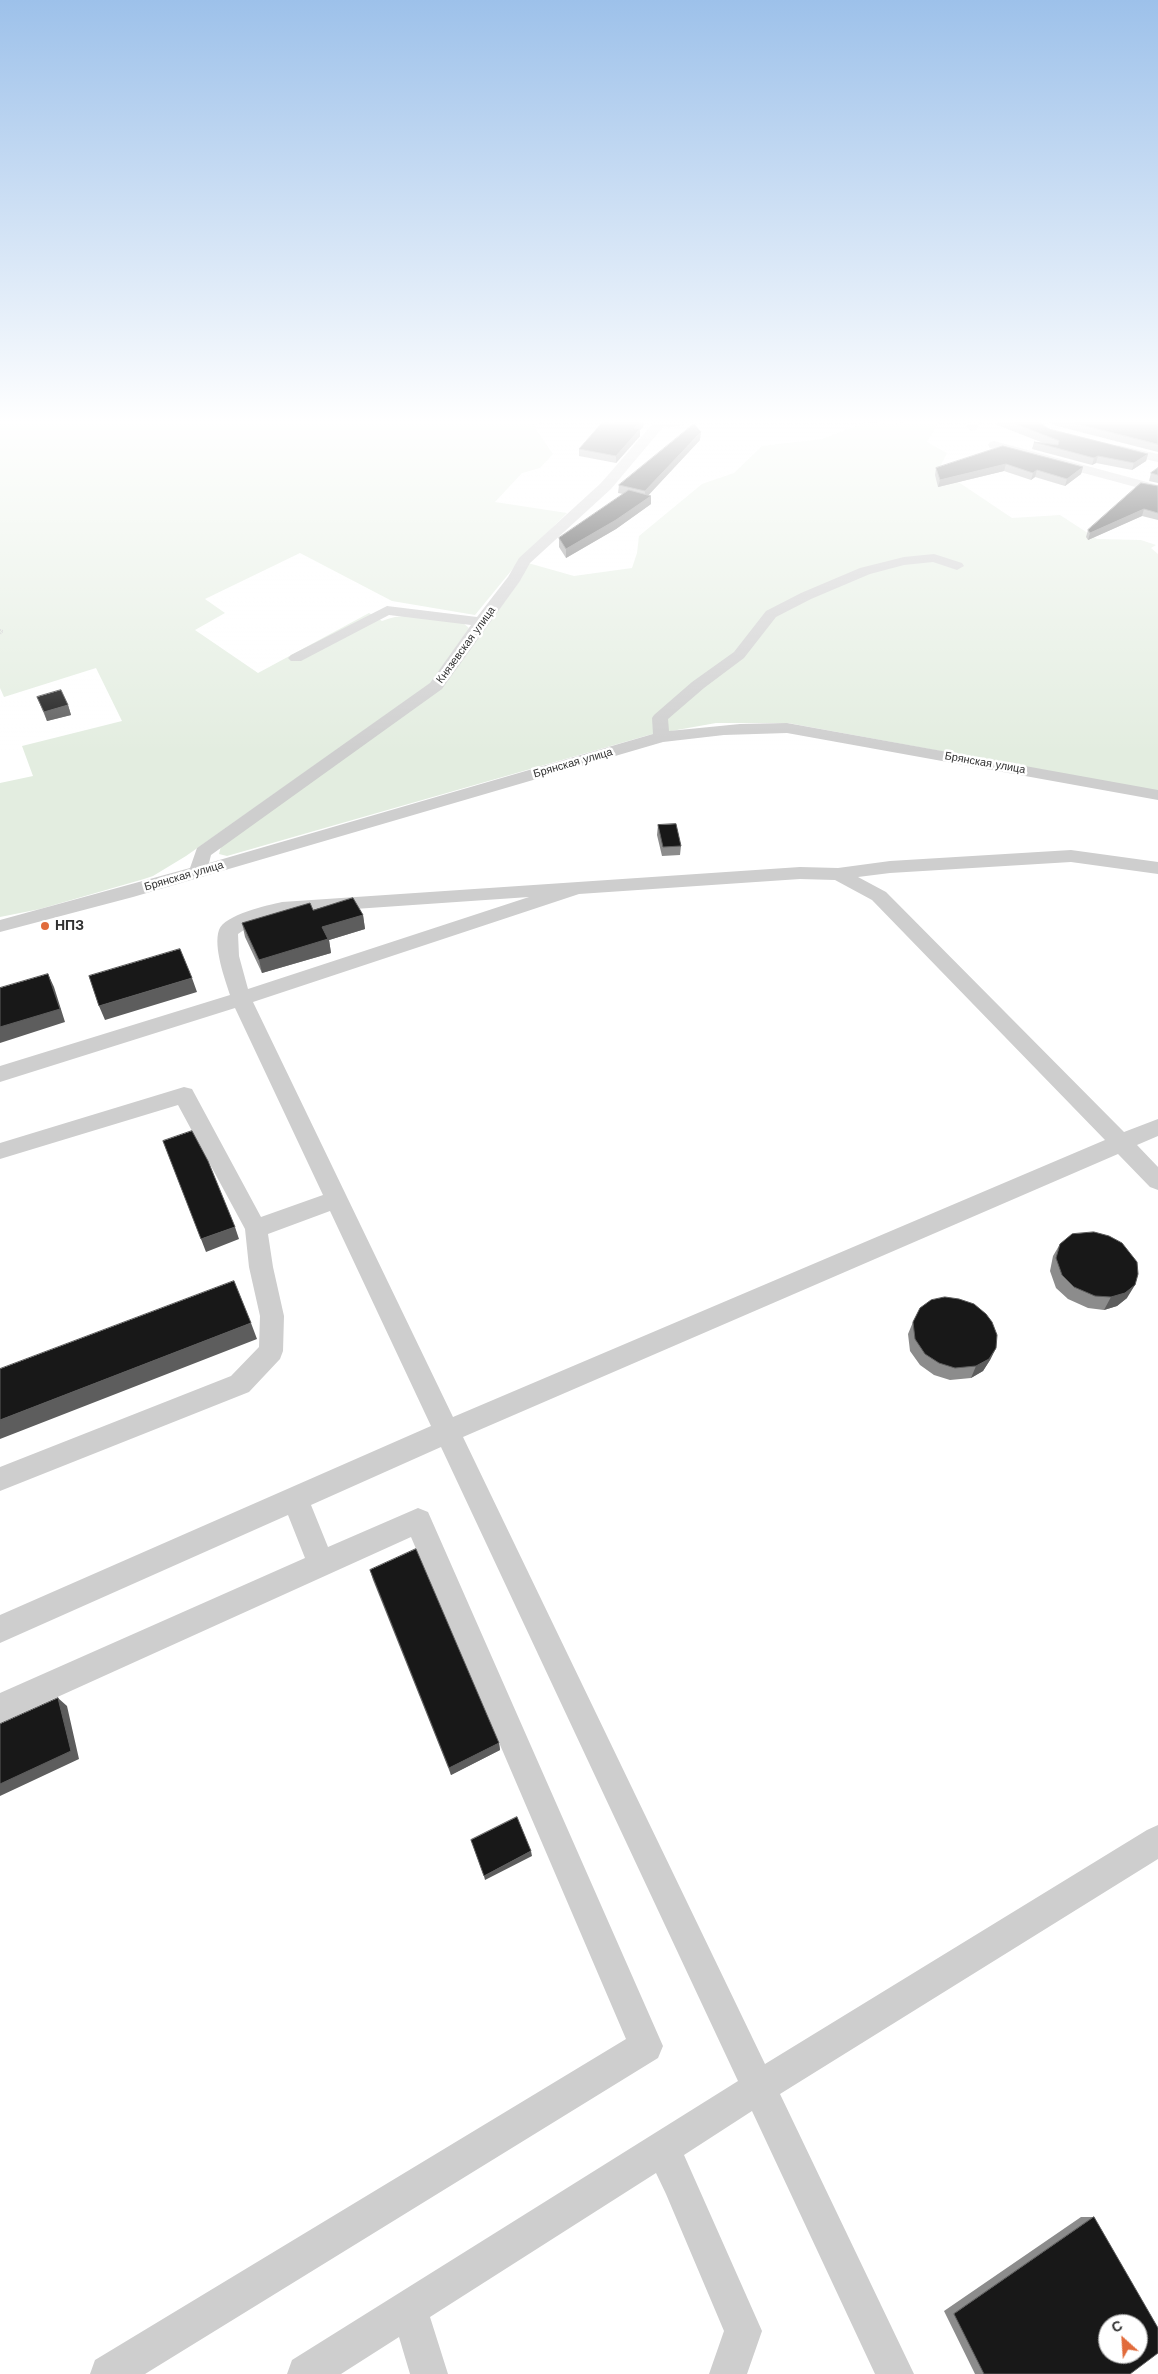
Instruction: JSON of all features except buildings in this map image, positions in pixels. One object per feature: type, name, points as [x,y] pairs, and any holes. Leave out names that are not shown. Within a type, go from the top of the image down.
[{"type":"street","name":"Князевская улица","points":[[198,871],[203,852],[436,686],[515,578],[524,561],[557,531]]},
{"type":"street","points":[[661,738],[660,718],[698,685],[739,655],[771,614],[806,596],[865,571],[904,561],[934,558],[957,566]]},
{"type":"street","points":[[296,658],[387,610],[481,622]]},
{"type":"street","name":"Брянская улица","points":[[0,926],[661,738],[718,729],[750,727],[787,728],[1158,795]]},
{"type":"street","points":[[895,2374],[241,999],[229,956],[228,931],[251,916],[282,908],[577,888],[800,873],[838,874],[890,867],[1071,856],[1158,868]]},
{"type":"street","points":[[838,874],[879,896],[1158,1181]]},
{"type":"street","points":[[0,1074],[241,999],[577,888]]},
{"type":"street","points":[[0,1151],[184,1095],[256,1229],[272,1316],[271,1350],[240,1384],[0,1479]]},
{"type":"street","points":[[0,1629],[446,1432],[1158,1126]]},
{"type":"street","points":[[256,1229],[335,1200]]},
{"type":"street","points":[[295,1498],[322,1563]]},
{"type":"street","points":[[0,1708],[418,1521],[646,2046],[109,2374]]},
{"type":"street","points":[[306,2374],[759,2087],[1158,1841]]},
{"type":"street","points":[[662,2149],[679,2181],[743,2330],[728,2374]]},
{"type":"street","points":[[409,2309],[429,2374]]},
{"type":"path","points":[[0,630],[3,631],[0,634]]},
{"type":"shaded area","points":[[0,531],[549,531],[520,560],[475,615],[392,601],[300,553],[205,599],[225,613],[195,630],[258,673],[369,613],[382,621],[402,616],[412,616],[463,623],[469,628],[430,684],[186,856],[153,876],[144,879],[40,909],[0,917],[0,783],[33,776],[22,746],[122,721],[96,668],[4,697],[0,688]]},
{"type":"shaded area","points":[[645,531],[1084,531],[1097,539],[1141,540],[1156,545],[1151,548],[1158,554],[1158,791],[788,723],[716,723],[649,735],[227,856],[219,854],[221,846],[443,687],[521,579],[528,563],[574,576],[632,568],[637,553],[639,536]]},
{"type":"place","name":"НПЗ","points":[[45,926]]}]
